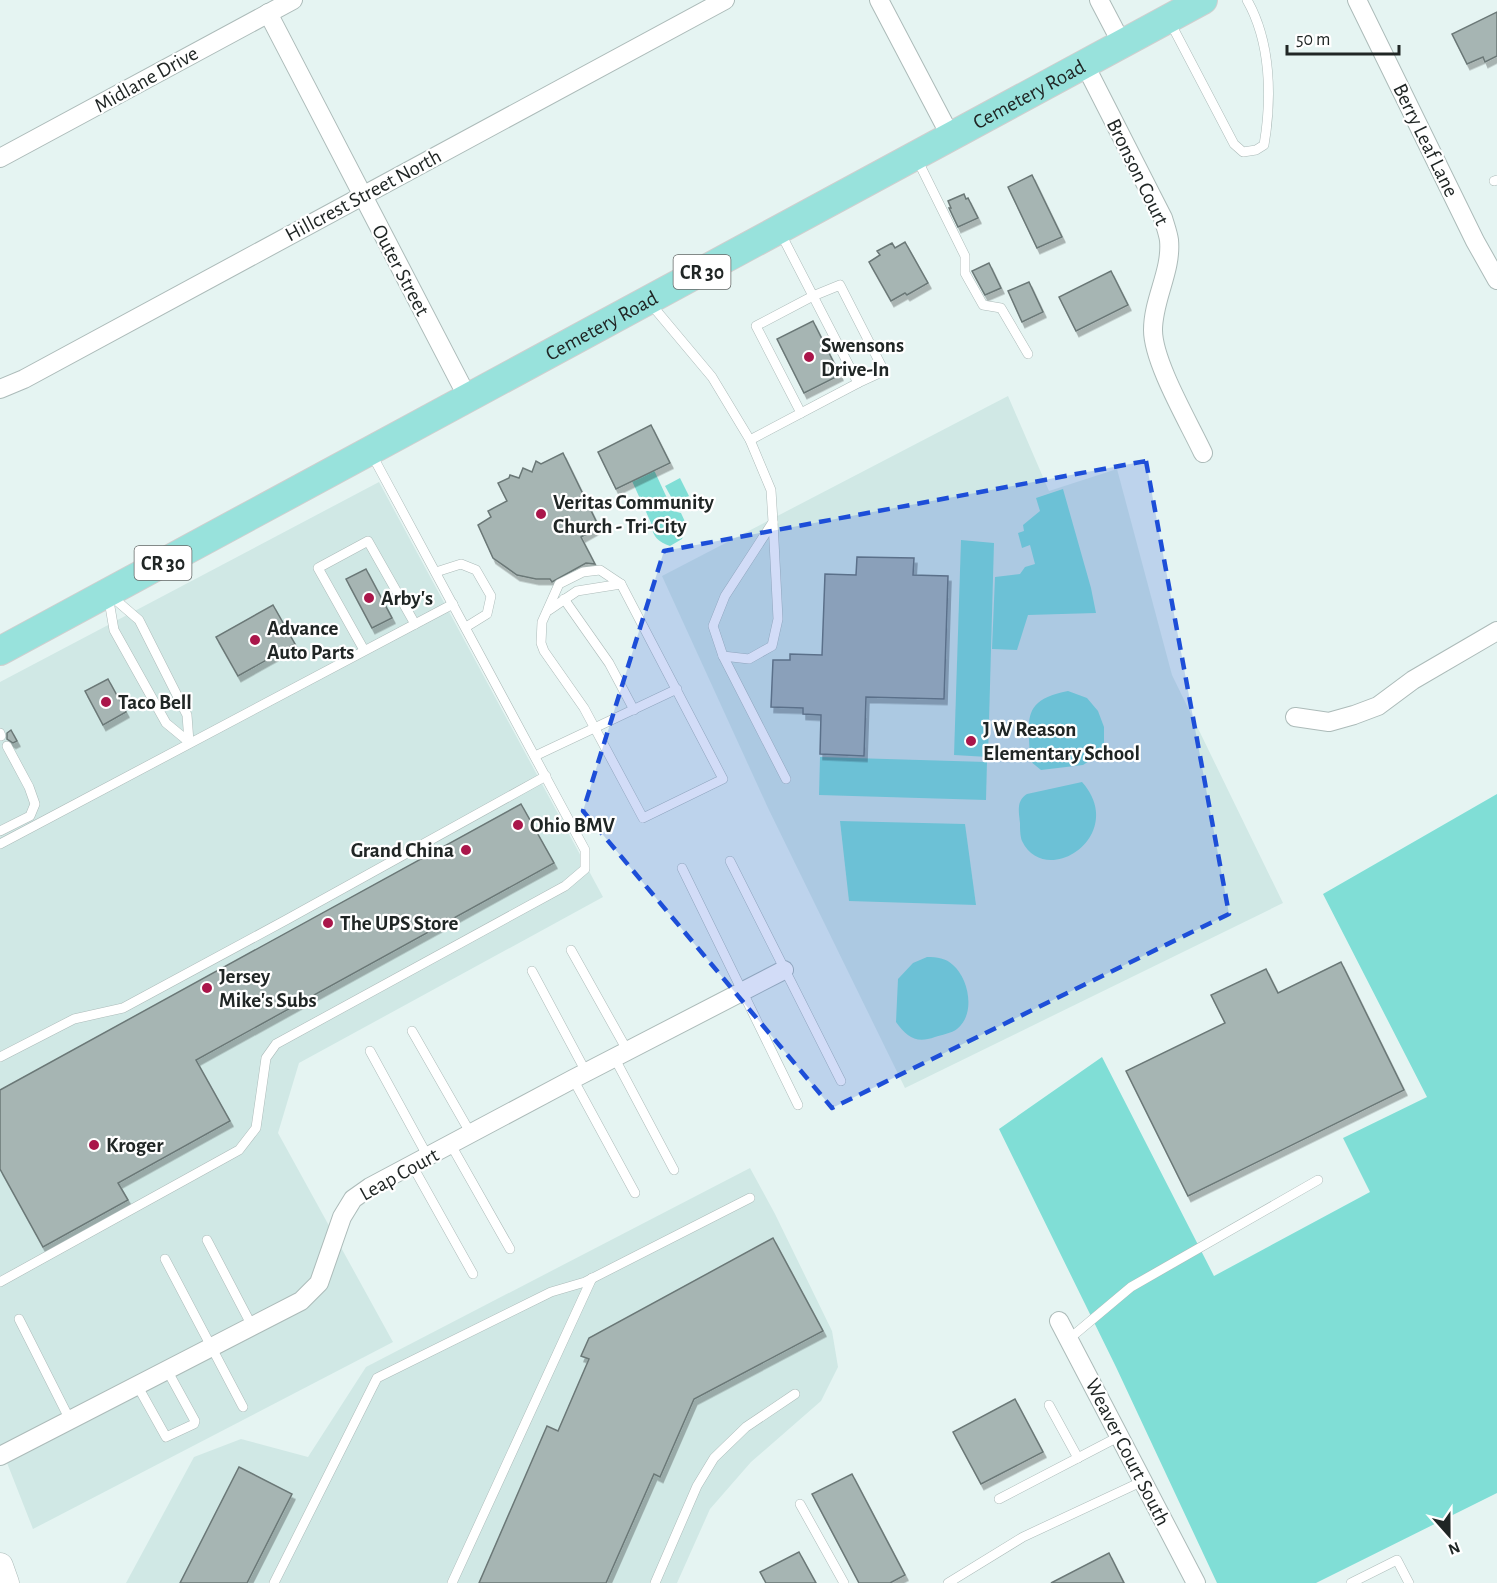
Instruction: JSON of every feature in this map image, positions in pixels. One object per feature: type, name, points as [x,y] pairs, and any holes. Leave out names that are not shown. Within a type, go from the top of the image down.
[{"type":"main road","name":"Cemetery Road","points":[[0,651],[1203,0]]},
{"type":"street","name":"Midlane Drive","points":[[0,158],[293,0]]},
{"type":"street","name":"Hillcrest Street North","points":[[0,389],[24,379],[725,0]]},
{"type":"street","points":[[879,0],[951,137]]},
{"type":"street","points":[[1099,0],[1122,44]]},
{"type":"street","name":"Berry Leaf Lane","points":[[1357,0],[1475,241],[1497,280]]},
{"type":"street","name":"Outer Street","points":[[268,13],[468,399]]},
{"type":"street","name":"Bronson Court","points":[[1085,65],[1162,218],[1168,239],[1168,262],[1155,305],[1153,332],[1158,359],[1203,453]]},
{"type":"street","points":[[1295,717],[1329,722],[1378,706],[1413,680],[1497,631]]},
{"type":"street","name":"Leap Court","points":[[0,1456],[301,1301],[320,1283],[342,1217],[353,1199],[370,1187],[579,1075],[784,970]]},
{"type":"street","name":"Weaver Court South","points":[[1059,1321],[1196,1583]]},
{"type":"street","points":[[0,1566],[6,1583]]},
{"type":"lane","points":[[1168,19],[1234,144],[1243,152],[1257,150],[1264,145],[1267,124],[1266,56],[1255,14],[1247,0]]},
{"type":"lane","points":[[916,156],[961,246],[965,256],[965,273],[983,305],[1001,308],[1028,354]]},
{"type":"lane","points":[[779,230],[858,383]]},
{"type":"lane","points":[[750,440],[884,370],[840,285],[813,296],[756,326],[801,413]]},
{"type":"lane","points":[[649,301],[712,377],[750,440],[771,490],[778,619],[772,645],[749,659],[723,656]]},
{"type":"lane","points":[[0,1282],[239,1150],[256,1128],[266,1058],[276,1044],[565,886],[585,869],[585,850],[370,451]]},
{"type":"lane","points":[[772,522],[725,596],[713,626],[723,656],[786,779]]},
{"type":"lane","points":[[364,650],[318,568],[368,541],[415,624]]},
{"type":"lane","points":[[436,572],[461,564],[476,570],[491,596],[487,614],[466,627]]},
{"type":"lane","points":[[600,570],[621,584],[723,779],[643,818],[596,728],[544,651],[541,643],[544,614],[559,584],[582,572],[600,570]]},
{"type":"lane","points":[[544,614],[578,591],[621,584]]},
{"type":"lane","points":[[108,594],[139,620],[187,714],[189,742]]},
{"type":"lane","points":[[108,594],[114,630],[166,723],[189,742]]},
{"type":"lane","points":[[564,599],[609,663],[634,710]]},
{"type":"lane","points":[[0,844],[453,604]]},
{"type":"lane","points":[[535,756],[677,689]]},
{"type":"lane","points":[[0,831],[30,816],[35,804],[29,787],[7,746]]},
{"type":"lane","points":[[0,1057],[74,1019],[128,1005],[546,776]]},
{"type":"lane","points":[[730,861],[841,1081]]},
{"type":"lane","points":[[682,868],[798,1105]]},
{"type":"lane","points":[[571,950],[674,1170]]},
{"type":"lane","points":[[532,971],[635,1193]]},
{"type":"lane","points":[[412,1031],[471,1134]]},
{"type":"lane","points":[[370,1051],[473,1274]]},
{"type":"lane","points":[[451,1145],[510,1250]]},
{"type":"lane","points":[[1069,1340],[1131,1287],[1318,1180]]},
{"type":"lane","points":[[274,1583],[377,1378],[551,1292],[592,1278],[750,1198]]},
{"type":"lane","points":[[207,1239],[252,1326]]},
{"type":"lane","points":[[165,1259],[243,1407]]},
{"type":"lane","points":[[452,1583],[592,1278]]},
{"type":"lane","points":[[19,1319],[70,1420]]},
{"type":"lane","points":[[137,1385],[166,1437],[194,1424],[195,1421],[167,1370]]},
{"type":"lane","points":[[656,1583],[697,1486],[714,1458],[746,1427],[795,1394]]},
{"type":"lane","points":[[1049,1405],[1077,1458]]},
{"type":"lane","points":[[999,1499],[1120,1436]]},
{"type":"lane","points":[[948,1583],[1023,1537],[1143,1481]]},
{"type":"lane","points":[[800,1504],[844,1583]]},
{"type":"lane","points":[[1351,1583],[1397,1560],[1409,1583]]},
{"type":"highlighted area","points":[[1146,461],[1229,914],[832,1108],[583,811],[664,551]]},
{"type":"shaded area","name":"J W Reason Elementary School","points":[[1008,396],[1049,491],[1117,469],[1172,675],[1283,903],[905,1088],[768,808],[662,576]]},
{"type":"shaded area","points":[[654,470],[673,511],[681,513],[687,526],[682,539],[670,546],[659,541],[655,536],[632,481]]},
{"type":"shaded area","points":[[680,478],[689,496],[675,504],[665,486]]},
{"type":"shaded area","points":[[379,482],[603,897],[299,1063],[278,1133],[393,1342],[33,1529],[0,1445],[0,682]]},
{"type":"shaded area","points":[[1063,489],[1096,613],[1028,615],[1017,650],[992,649],[995,577],[1020,574],[1025,567],[1035,564],[1030,545],[1022,548],[1018,533],[1024,531],[1023,525],[1040,511],[1036,498]]},
{"type":"shaded area","points":[[961,540],[994,543],[988,757],[954,755]]},
{"type":"shaded area","points":[[1068,691],[1087,698],[1098,711],[1104,727],[1104,745],[1095,757],[1083,765],[1041,770],[1030,761],[1031,714],[1042,700]]},
{"type":"shaded area","points":[[820,757],[987,762],[986,800],[819,795]]},
{"type":"shaded area","points":[[1082,782],[1094,802],[1096,820],[1090,837],[1079,850],[1064,858],[1048,860],[1033,855],[1021,837],[1019,810],[1023,797],[1027,794]]},
{"type":"shaded area","points":[[1497,794],[1497,1493],[1316,1583],[1217,1583],[1116,1367],[999,1129],[1102,1057],[1214,1276],[1370,1192],[1343,1138],[1427,1097],[1323,894]]},
{"type":"shaded area","points":[[840,821],[965,824],[976,905],[849,901]]},
{"type":"shaded area","points":[[927,957],[944,959],[959,971],[966,987],[968,1006],[967,1015],[957,1029],[922,1040],[912,1038],[896,1022],[898,979],[913,963]]},
{"type":"shaded area","points":[[750,1168],[832,1331],[838,1367],[821,1401],[751,1462],[710,1509],[677,1583],[126,1583],[194,1457],[241,1439],[308,1457],[366,1367]]},
{"type":"building","points":[[1497,12],[1497,56],[1485,62],[1483,57],[1467,64],[1452,34]]},
{"type":"building","points":[[1032,175],[1062,237],[1037,248],[1008,187]]},
{"type":"building","points":[[964,194],[978,218],[958,227],[948,201]]},
{"type":"building","points":[[905,242],[928,283],[891,301],[869,262],[880,255],[877,251],[892,243],[895,248]]},
{"type":"building","points":[[989,263],[1001,288],[985,295],[972,271]]},
{"type":"building","points":[[1111,271],[1128,305],[1076,331],[1059,297]]},
{"type":"building","points":[[1029,282],[1043,312],[1022,322],[1008,291]]},
{"type":"building","name":"Swensons Drive-In","points":[[813,321],[840,375],[804,393],[777,339]]},
{"type":"building","points":[[651,425],[670,463],[616,489],[598,452]]},
{"type":"building","name":"Veritas Community Church - Tri-City","points":[[563,453],[599,527],[581,537],[595,564],[586,563],[552,582],[550,579],[517,575],[493,558],[478,525],[491,517],[488,511],[507,501],[498,483],[509,478],[510,475],[519,478],[523,468],[532,472],[536,461],[541,464]]},
{"type":"building","points":[[857,557],[914,558],[913,575],[948,576],[944,699],[866,697],[864,756],[820,754],[821,715],[803,714],[803,708],[771,707],[773,660],[790,660],[790,654],[822,655],[825,574],[856,575]]},
{"type":"building","name":"Arby's","points":[[366,569],[392,618],[372,628],[346,579]]},
{"type":"building","name":"Advance Auto Parts","points":[[273,605],[295,644],[238,676],[216,637]]},
{"type":"building","name":"Taco Bell","points":[[108,679],[126,712],[103,725],[85,691]]},
{"type":"building","points":[[11,730],[17,741],[13,743],[7,739],[7,733]]},
{"type":"building","points":[[521,804],[554,863],[196,1060],[230,1121],[118,1183],[128,1200],[43,1247],[0,1169],[0,1090]]},
{"type":"building","points":[[1341,962],[1404,1090],[1188,1196],[1126,1071],[1225,1023],[1211,995],[1266,969],[1278,993]]},
{"type":"building","points":[[773,1238],[823,1331],[694,1399],[660,1477],[654,1474],[606,1583],[479,1583],[547,1426],[558,1431],[589,1359],[581,1356],[589,1338]]},
{"type":"building","points":[[1015,1399],[1043,1452],[981,1484],[953,1432]]},
{"type":"building","points":[[239,1467],[292,1494],[247,1583],[180,1583]]},
{"type":"building","points":[[852,1474],[905,1575],[890,1583],[859,1583],[812,1494]]},
{"type":"building","points":[[799,1552],[816,1583],[766,1583],[760,1572]]},
{"type":"building","points":[[1109,1553],[1124,1583],[1051,1583]]},
{"type":"place","name":"Swensons Drive-In","points":[[809,357]]},
{"type":"place","name":"Veritas Community Church - Tri-City","points":[[541,514]]},
{"type":"place","name":"Arby's","points":[[369,598]]},
{"type":"place","name":"Advance Auto Parts","points":[[255,640]]},
{"type":"place","name":"Taco Bell","points":[[106,702]]},
{"type":"place","name":"J W Reason Elementary School","points":[[971,741]]},
{"type":"place","name":"Ohio BMV","points":[[518,825]]},
{"type":"place","name":"Grand China","points":[[466,850]]},
{"type":"place","name":"The UPS Store","points":[[328,923]]},
{"type":"place","name":"Jersey Mike's Subs","points":[[207,988]]},
{"type":"place","name":"Kroger","points":[[94,1145]]}]
